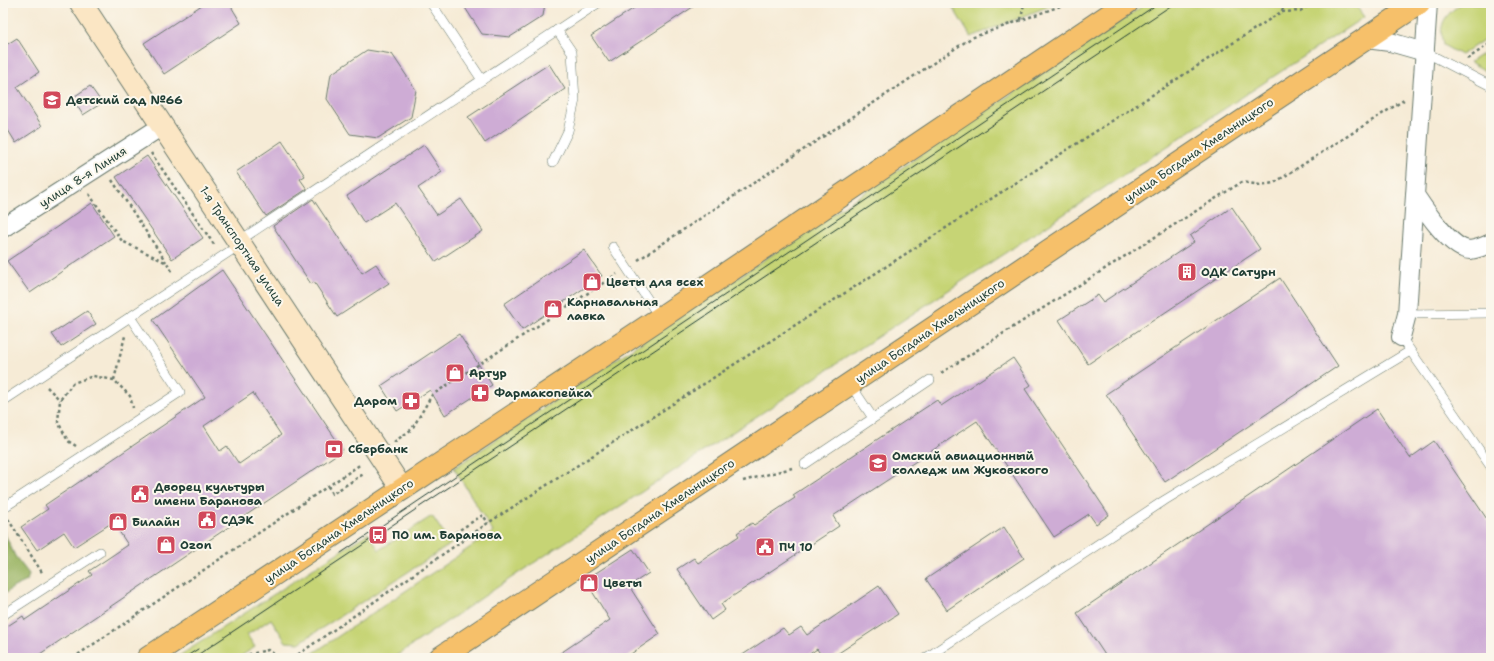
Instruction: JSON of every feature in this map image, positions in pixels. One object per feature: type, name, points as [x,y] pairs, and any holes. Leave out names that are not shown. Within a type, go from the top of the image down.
[{"type":"main road","name":"улица Богдана Хмельницкого","points":[[148,658],[660,318],[1127,3]]},
{"type":"main road","name":"улица Богдана Хмельницкого","points":[[440,658],[1366,39],[1416,4]]},
{"type":"street","name":"1-я Транспортная улица","points":[[81,3],[402,488]]},
{"type":"street","points":[[1405,344],[1425,52],[1416,4]]},
{"type":"street","points":[[1366,39],[1390,42],[1425,52]]},
{"type":"street","name":"улица 8-я Линия","points":[[3,228],[162,126]]},
{"type":"street","points":[[1415,195],[1428,215],[1457,246],[1469,250],[1491,243]]},
{"type":"lane","points":[[431,3],[482,80]]},
{"type":"lane","points":[[579,3],[585,12]]},
{"type":"lane","points":[[3,401],[598,3]]},
{"type":"lane","points":[[553,162],[568,131],[575,100],[572,52],[558,30]]},
{"type":"lane","points":[[1425,52],[1491,86]]},
{"type":"lane","points":[[613,247],[660,318]]},
{"type":"lane","points":[[1407,314],[1491,313]]},
{"type":"lane","points":[[3,508],[180,392],[130,317]]},
{"type":"lane","points":[[926,658],[1405,344],[1491,467]]},
{"type":"lane","points":[[805,464],[930,380]]},
{"type":"lane","points":[[850,384],[874,418]]},
{"type":"lane","points":[[3,615],[100,552]]},
{"type":"path","points":[[1021,20],[1024,3]]},
{"type":"path","points":[[73,658],[412,429],[432,395],[627,268],[971,38],[1069,3]]},
{"type":"path","points":[[293,658],[488,523],[1281,12],[1286,3]]},
{"type":"path","points":[[1281,12],[1300,11],[1313,3]]},
{"type":"path","points":[[1455,67],[1491,43]]},
{"type":"path","points":[[930,380],[1242,182],[1260,185],[1274,184],[1422,88]]},
{"type":"path","points":[[102,164],[180,284]]},
{"type":"path","points":[[79,179],[122,241],[167,263]]},
{"type":"path","points":[[114,380],[130,317]]},
{"type":"path","points":[[87,452],[68,441],[58,422],[60,400],[73,383],[93,376],[114,380],[130,396],[136,420]]},
{"type":"path","points":[[38,378],[60,400]]},
{"type":"path","points":[[328,486],[332,494],[365,473]]},
{"type":"path","points":[[450,536],[483,515],[488,523]]},
{"type":"path","points":[[7,519],[50,585]]},
{"type":"path","points":[[244,658],[246,655],[268,650],[280,658]]},
{"type":"green space","points":[[950,3],[1057,3],[971,37]]},
{"type":"green space","points":[[1147,3],[1354,3],[1364,17],[520,572],[393,658],[306,658],[493,532],[454,468]]},
{"type":"green space","points":[[1462,3],[1491,3],[1491,35],[1461,55],[1443,45],[1441,31],[1444,20],[1447,16]]},
{"type":"green space","points":[[1491,48],[1491,74],[1470,62]]},
{"type":"green space","points":[[432,516],[451,544],[299,643],[286,642],[271,619],[247,635],[255,647],[238,658],[218,658],[216,655],[212,658],[176,658],[368,533],[379,550]]},
{"type":"green space","points":[[3,530],[15,556],[29,574],[27,581],[14,587],[3,595]]},
{"type":"building","points":[[205,3],[229,3],[241,23],[164,74],[144,43]]},
{"type":"building","points":[[462,3],[545,3],[543,16],[510,37],[482,34]]},
{"type":"building","points":[[642,3],[699,3],[609,62],[591,36]]},
{"type":"building","points":[[17,38],[39,72],[17,87],[42,126],[16,143],[3,122],[3,47]]},
{"type":"building","points":[[367,50],[392,54],[416,90],[411,117],[378,138],[350,134],[327,99],[331,74]]},
{"type":"building","points":[[549,64],[565,89],[485,143],[468,117]]},
{"type":"building","points":[[90,86],[102,103],[83,115],[72,98]]},
{"type":"building","points":[[282,141],[305,176],[300,179],[307,189],[266,216],[236,172]]},
{"type":"building","points":[[424,145],[442,172],[418,188],[437,215],[461,199],[483,231],[436,262],[395,203],[364,223],[347,196]]},
{"type":"building","points":[[147,156],[203,238],[172,259],[116,177]]},
{"type":"building","points":[[313,199],[362,273],[376,264],[389,283],[337,317],[314,282],[311,284],[273,226]]},
{"type":"building","points":[[92,203],[114,236],[30,293],[7,261]]},
{"type":"building","name":"ОДК Сатурн","points":[[1232,207],[1260,249],[1088,364],[1059,320],[1098,295],[1103,302],[1194,242],[1190,236]]},
{"type":"building","points":[[584,250],[602,276],[522,330],[504,304]]},
{"type":"building","points":[[222,270],[343,450],[34,658],[3,658],[3,629],[23,616],[25,620],[92,575],[89,571],[128,545],[113,522],[74,547],[64,532],[37,550],[21,527],[48,509],[45,505],[205,397],[153,320]],"holes":[[[253,393],[281,435],[239,464],[227,446],[220,451],[204,426]]]},
{"type":"building","points":[[1280,278],[1338,366],[1165,482],[1106,394]]},
{"type":"building","points":[[87,311],[96,324],[61,347],[52,334]]},
{"type":"building","points":[[459,334],[492,385],[445,415],[430,390],[397,411],[381,386]]},
{"type":"building","name":"Омский авиационный колледж им Жуковского","points":[[1013,358],[1031,385],[1025,389],[1109,515],[1096,524],[1089,514],[1054,537],[977,421],[833,516],[839,526],[721,604],[725,610],[711,620],[677,569],[694,558],[698,563],[739,536],[737,533],[752,523],[754,525],[795,498],[793,495],[937,400],[941,406]]},
{"type":"building","points":[[1377,409],[1410,458],[1434,441],[1491,525],[1491,658],[1107,658],[1077,613]]},
{"type":"building","points":[[1004,527],[1024,558],[947,610],[926,579]]},
{"type":"building","points":[[633,549],[649,573],[629,586],[660,634],[625,658],[553,658],[610,620],[585,580]]},
{"type":"building","points":[[879,586],[898,614],[831,658],[823,658],[817,649],[804,658],[738,658],[783,628],[789,635],[801,627],[807,635]]},
{"type":"tram line","points":[[341,553],[1159,3]]},
{"type":"tram line","points":[[193,658],[1175,3]]},
{"type":"tram line","points":[[184,658],[198,649]]},
{"type":"place","name":"Детский сад №66","points":[[52,100]]},
{"type":"place","name":"ОДК Сатурн","points":[[1187,272]]},
{"type":"place","name":"Цветы для всех","points":[[592,282]]},
{"type":"place","name":"Карнавальная лавка","points":[[553,309]]},
{"type":"place","name":"Артур","points":[[455,373]]},
{"type":"place","name":"Фармакопейка","points":[[480,393]]},
{"type":"place","name":"Даром","points":[[411,401]]},
{"type":"place","name":"Сбербанк","points":[[334,449]]},
{"type":"place","name":"Омский авиационный колледж им Жуковского","points":[[878,463]]},
{"type":"place","name":"Дворец культуры имени Баранова","points":[[140,494]]},
{"type":"place","name":"СДЭК","points":[[207,520]]},
{"type":"place","name":"Билайн","points":[[118,522]]},
{"type":"place","name":"ПО им. Баранова","points":[[378,535]]},
{"type":"place","name":"Ozon","points":[[166,545]]},
{"type":"place","name":"ПЧ 10","points":[[765,547]]},
{"type":"place","name":"Цветы","points":[[589,583]]}]
